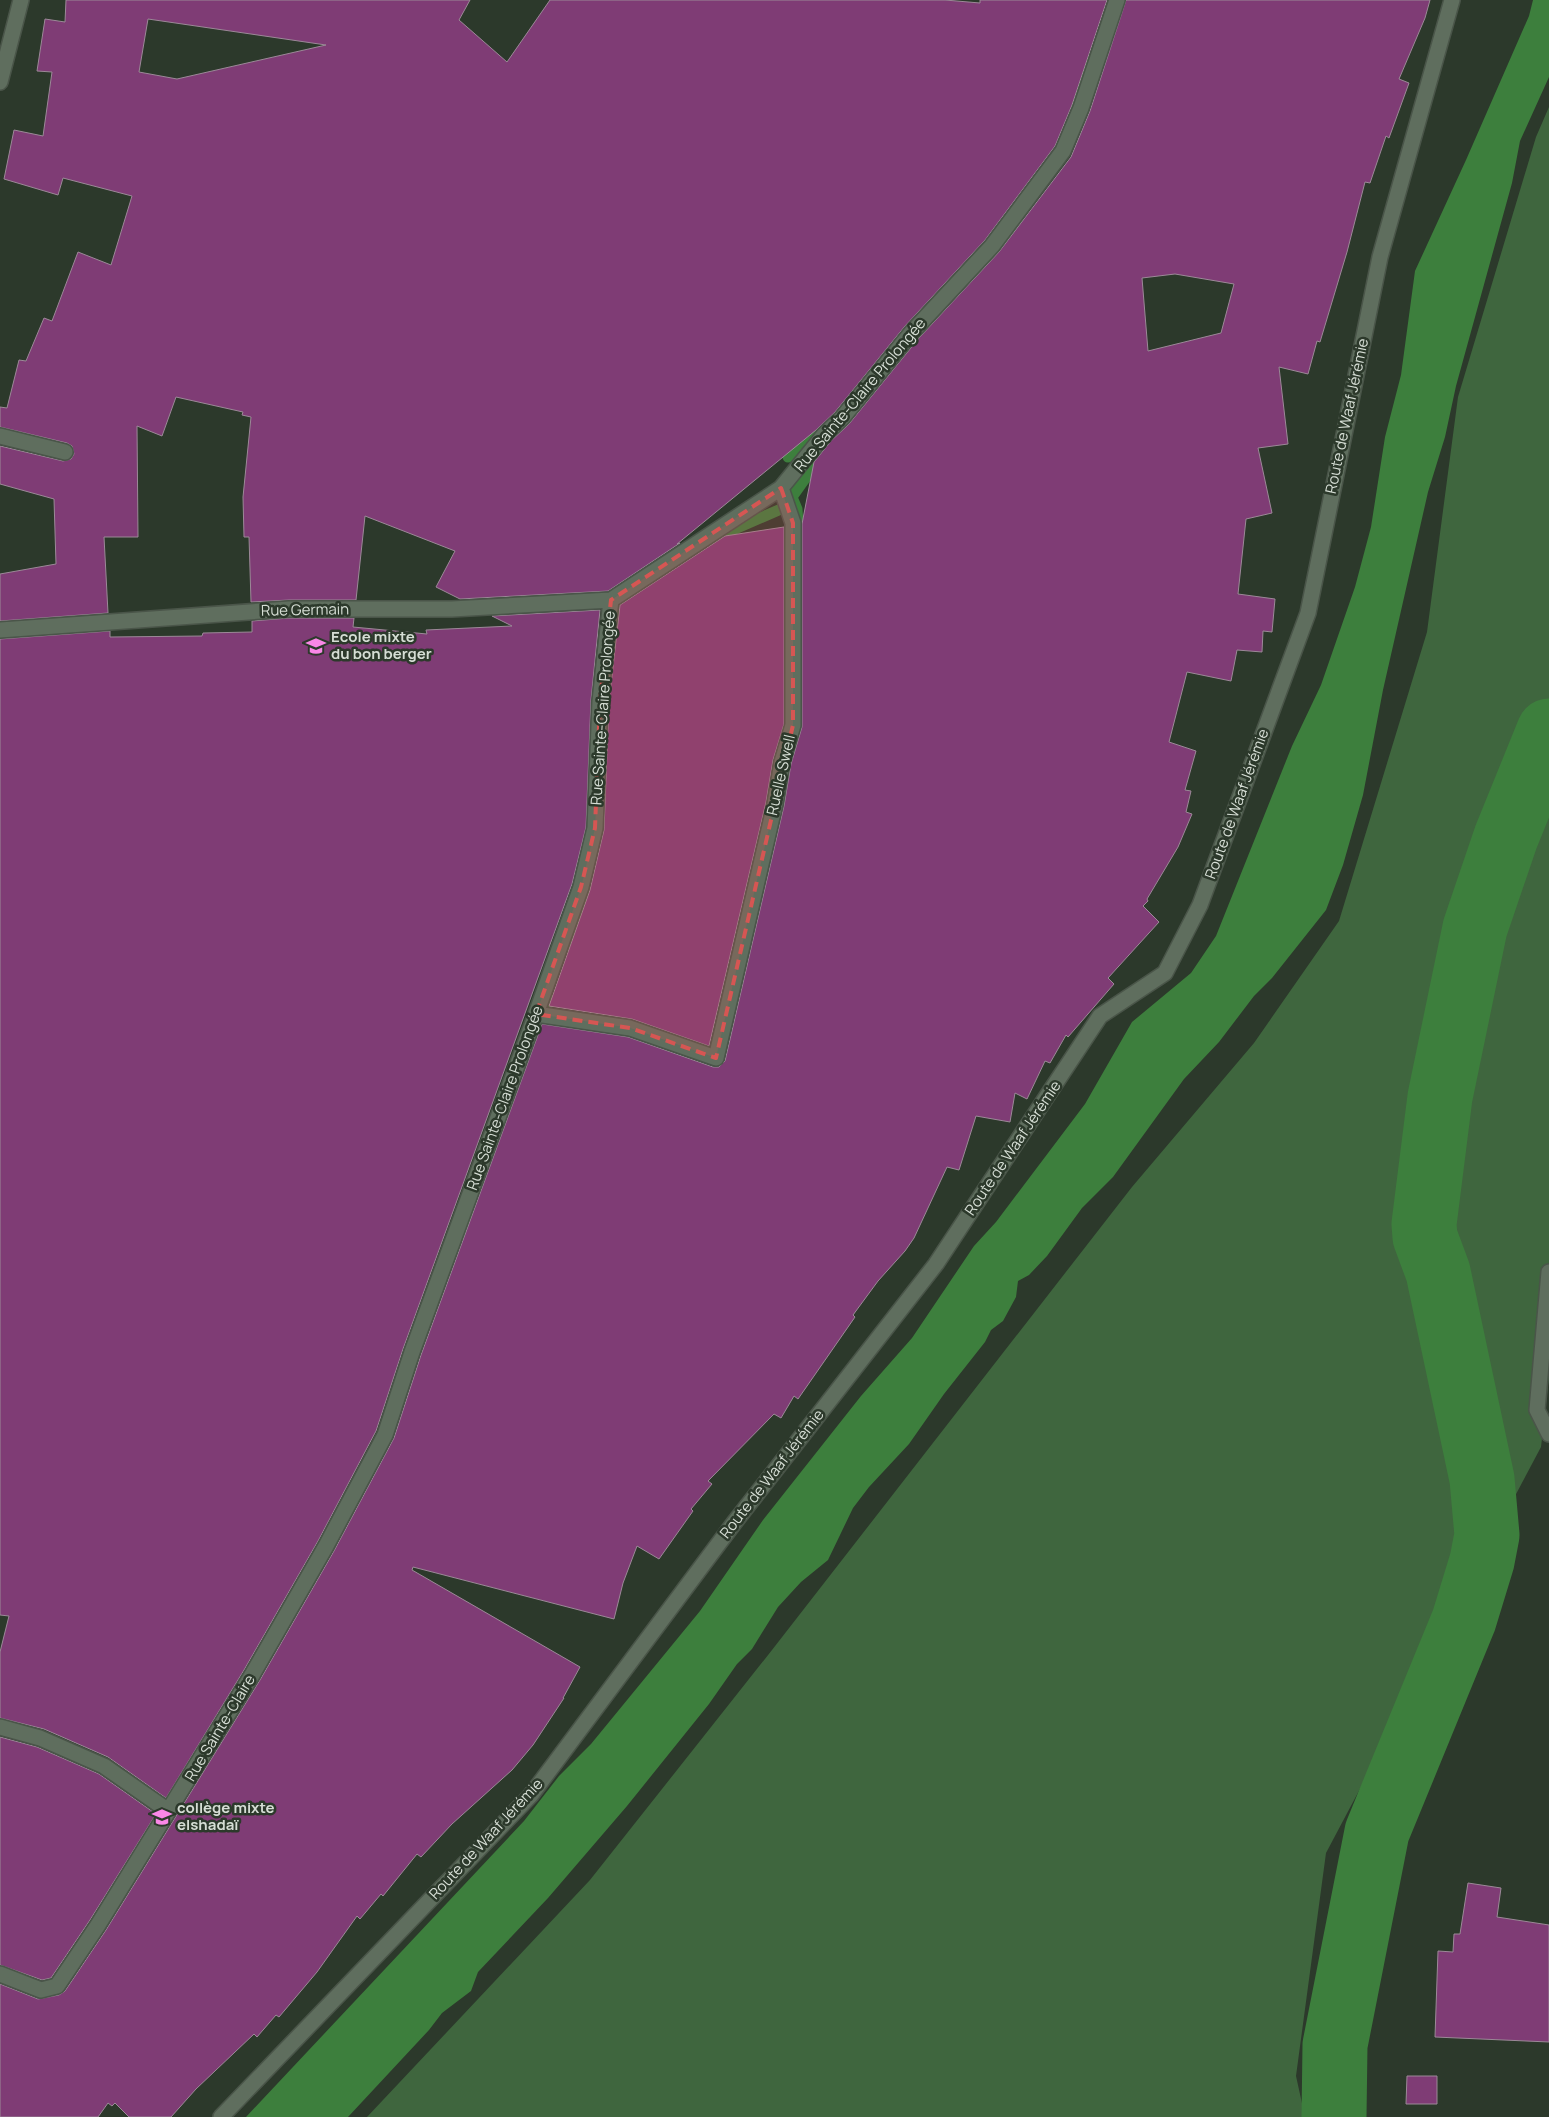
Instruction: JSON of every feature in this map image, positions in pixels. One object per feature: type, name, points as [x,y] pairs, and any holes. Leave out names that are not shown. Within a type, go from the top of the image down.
[{"type":"street","points":[[0,82],[21,0]]},
{"type":"street","name":"Rue Sainte-Claire Prolongée","points":[[385,1435],[435,1288],[581,887],[595,828],[600,701],[611,600],[781,488],[824,435],[842,418],[912,332],[992,246],[1063,151],[1081,108],[1117,0]]},
{"type":"street","name":"Route de Waaf Jérémie","points":[[221,2117],[531,1795],[734,1523],[936,1264],[1100,1016],[1165,973],[1200,906],[1308,613],[1380,257],[1452,0]]},
{"type":"street","points":[[0,436],[65,452]]},
{"type":"street","name":"Ruelle Swell","points":[[536,1014],[630,1028],[716,1058],[775,804],[782,762],[793,725],[793,524],[781,488]]},
{"type":"street","name":"Rue Germain","points":[[0,630],[289,609],[452,609],[611,600]]},
{"type":"street","points":[[1549,1272],[1537,1410],[1549,1434]]},
{"type":"street","name":"Rue Sainte-Claire","points":[[0,1974],[41,1990],[57,1986],[98,1925],[167,1810],[189,1780],[252,1675],[326,1546],[385,1435]]},
{"type":"street","points":[[0,1726],[40,1738],[104,1766],[167,1810]]},
{"type":"highlighted area","points":[[781,488],[793,523],[793,725],[716,1058],[630,1028],[536,1014],[581,887],[595,828],[600,701],[611,600]]},
{"type":"shaded area","points":[[1533,0],[1549,0],[1549,77],[1520,141],[1512,183],[1456,386],[1445,437],[1428,492],[1383,690],[1363,795],[1343,865],[1326,910],[1272,978],[1254,996],[1219,1042],[1184,1079],[1113,1177],[1082,1208],[1047,1256],[1029,1275],[1018,1281],[1016,1297],[1003,1321],[991,1330],[985,1342],[944,1394],[909,1444],[869,1487],[853,1508],[828,1560],[801,1582],[778,1607],[752,1649],[737,1664],[709,1704],[627,1806],[548,1898],[478,1972],[471,1991],[442,2013],[429,2030],[348,2117],[246,2117],[524,1821],[559,1776],[591,1744],[700,1611],[763,1520],[861,1396],[912,1338],[974,1246],[996,1222],[1085,1104],[1132,1022],[1191,973],[1216,936],[1292,746],[1321,685],[1355,587],[1371,527],[1385,437],[1401,375],[1415,271],[1529,16]]},
{"type":"shaded area","points":[[1549,107],[1549,1377],[1541,1447],[1326,1853],[1296,2076],[1305,2117],[367,2117],[590,1880],[772,1650],[1132,1187],[1254,1043],[1339,921],[1427,632],[1458,397],[1536,137]]},
{"type":"building","points":[[66,0],[470,0],[459,20],[507,62],[550,0],[945,0],[980,3],[980,0],[1107,0],[1072,105],[1055,146],[985,240],[905,326],[835,412],[816,430],[677,544],[680,543],[608,591],[460,599],[436,587],[455,551],[365,516],[356,600],[251,602],[249,537],[244,537],[243,497],[251,417],[242,415],[243,412],[176,397],[162,436],[137,426],[138,537],[104,537],[108,613],[0,621],[0,574],[56,564],[54,499],[0,484],[0,446],[63,461],[71,459],[74,454],[72,446],[67,443],[0,427],[0,407],[7,408],[19,360],[26,361],[44,318],[52,321],[78,252],[111,265],[132,196],[63,178],[58,195],[4,179],[14,130],[43,136],[52,72],[37,71],[45,19],[65,22]],"holes":[[[148,19],[326,45],[177,79],[139,72]]]},
{"type":"building","points":[[1126,0],[1430,0],[1425,18],[1399,79],[1409,83],[1389,138],[1386,136],[1370,183],[1365,182],[1347,252],[1320,342],[1317,341],[1308,374],[1279,367],[1288,444],[1258,448],[1272,513],[1246,519],[1238,594],[1275,599],[1272,632],[1263,631],[1262,652],[1237,650],[1231,681],[1187,672],[1169,742],[1196,751],[1185,790],[1191,791],[1186,812],[1192,814],[1178,847],[1147,899],[1148,901],[1143,906],[1159,922],[1108,978],[1114,984],[1068,1037],[1066,1035],[1050,1063],[1045,1061],[1027,1099],[1015,1093],[1010,1122],[976,1116],[959,1170],[947,1167],[914,1238],[878,1281],[853,1315],[855,1317],[798,1399],[794,1396],[781,1418],[774,1414],[708,1481],[712,1484],[691,1509],[693,1511],[659,1559],[637,1546],[623,1583],[614,1619],[413,1567],[412,1570],[580,1667],[564,1698],[533,1745],[512,1770],[452,1824],[421,1857],[417,1854],[383,1896],[381,1894],[360,1919],[357,1916],[317,1972],[279,2017],[276,2015],[257,2037],[254,2034],[196,2089],[171,2117],[129,2117],[115,2103],[112,2106],[108,2103],[98,2117],[0,2117],[0,1984],[38,1999],[59,1995],[65,1991],[106,1930],[260,1680],[334,1551],[394,1438],[421,1355],[542,1024],[628,1037],[713,1067],[719,1067],[725,1061],[784,806],[791,764],[802,727],[802,524],[814,462],[831,441],[849,424],[919,338],[999,252],[1071,157],[1090,111]],"holes":[[[1175,274],[1234,284],[1221,333],[1148,351],[1142,278]]]},
{"type":"building","points":[[784,527],[784,724],[773,760],[766,802],[709,1046],[632,1019],[549,1006],[590,890],[604,830],[609,702],[620,605],[725,536]]},
{"type":"building","points":[[600,610],[591,700],[586,827],[572,884],[403,1349],[376,1431],[318,1541],[244,1670],[166,1798],[108,1757],[44,1729],[0,1718],[0,1652],[9,1616],[0,1615],[0,639],[110,631],[110,637],[202,636],[203,633],[252,632],[252,621],[289,618],[354,618],[353,627],[427,634],[426,630],[512,626],[492,616]]},
{"type":"building","points":[[0,1737],[37,1747],[99,1774],[156,1814],[90,1920],[51,1978],[42,1980],[0,1965]]},
{"type":"building","points":[[1468,1883],[1501,1888],[1497,1917],[1549,1925],[1549,2042],[1435,2037],[1438,1951],[1453,1952],[1454,1934],[1460,1934]]},
{"type":"building","points":[[1407,2076],[1437,2076],[1437,2104],[1406,2104]]},
{"type":"waterway","points":[[1070,103],[1091,61]]},
{"type":"waterway","points":[[974,274],[994,256],[1022,225]]},
{"type":"waterway","points":[[902,354],[926,330],[943,308]]},
{"type":"waterway","points":[[798,525],[797,509],[792,497],[809,473],[817,456],[847,420]]},
{"type":"waterway","points":[[788,457],[811,432]]},
{"type":"waterway","points":[[712,542],[728,532],[781,509]]},
{"type":"waterway","points":[[602,805],[615,626],[619,610],[646,585]]},
{"type":"waterway","points":[[1334,2117],[1335,2045],[1377,1832],[1464,1620],[1482,1561],[1487,1535],[1482,1479],[1438,1272],[1425,1237],[1424,1224],[1440,1097],[1475,928],[1506,837],[1549,731]]},
{"type":"waterway","points":[[781,800],[789,777],[798,733]]},
{"type":"waterway","points":[[571,947],[586,892]]},
{"type":"waterway","points":[[541,1017],[550,1000]]},
{"type":"waterway","points":[[463,1235],[470,1215]]},
{"type":"place","name":"Ecole mixte du bon berger","points":[[316,646]]},
{"type":"place","name":"collège mixte elshadaï","points":[[162,1817]]}]
